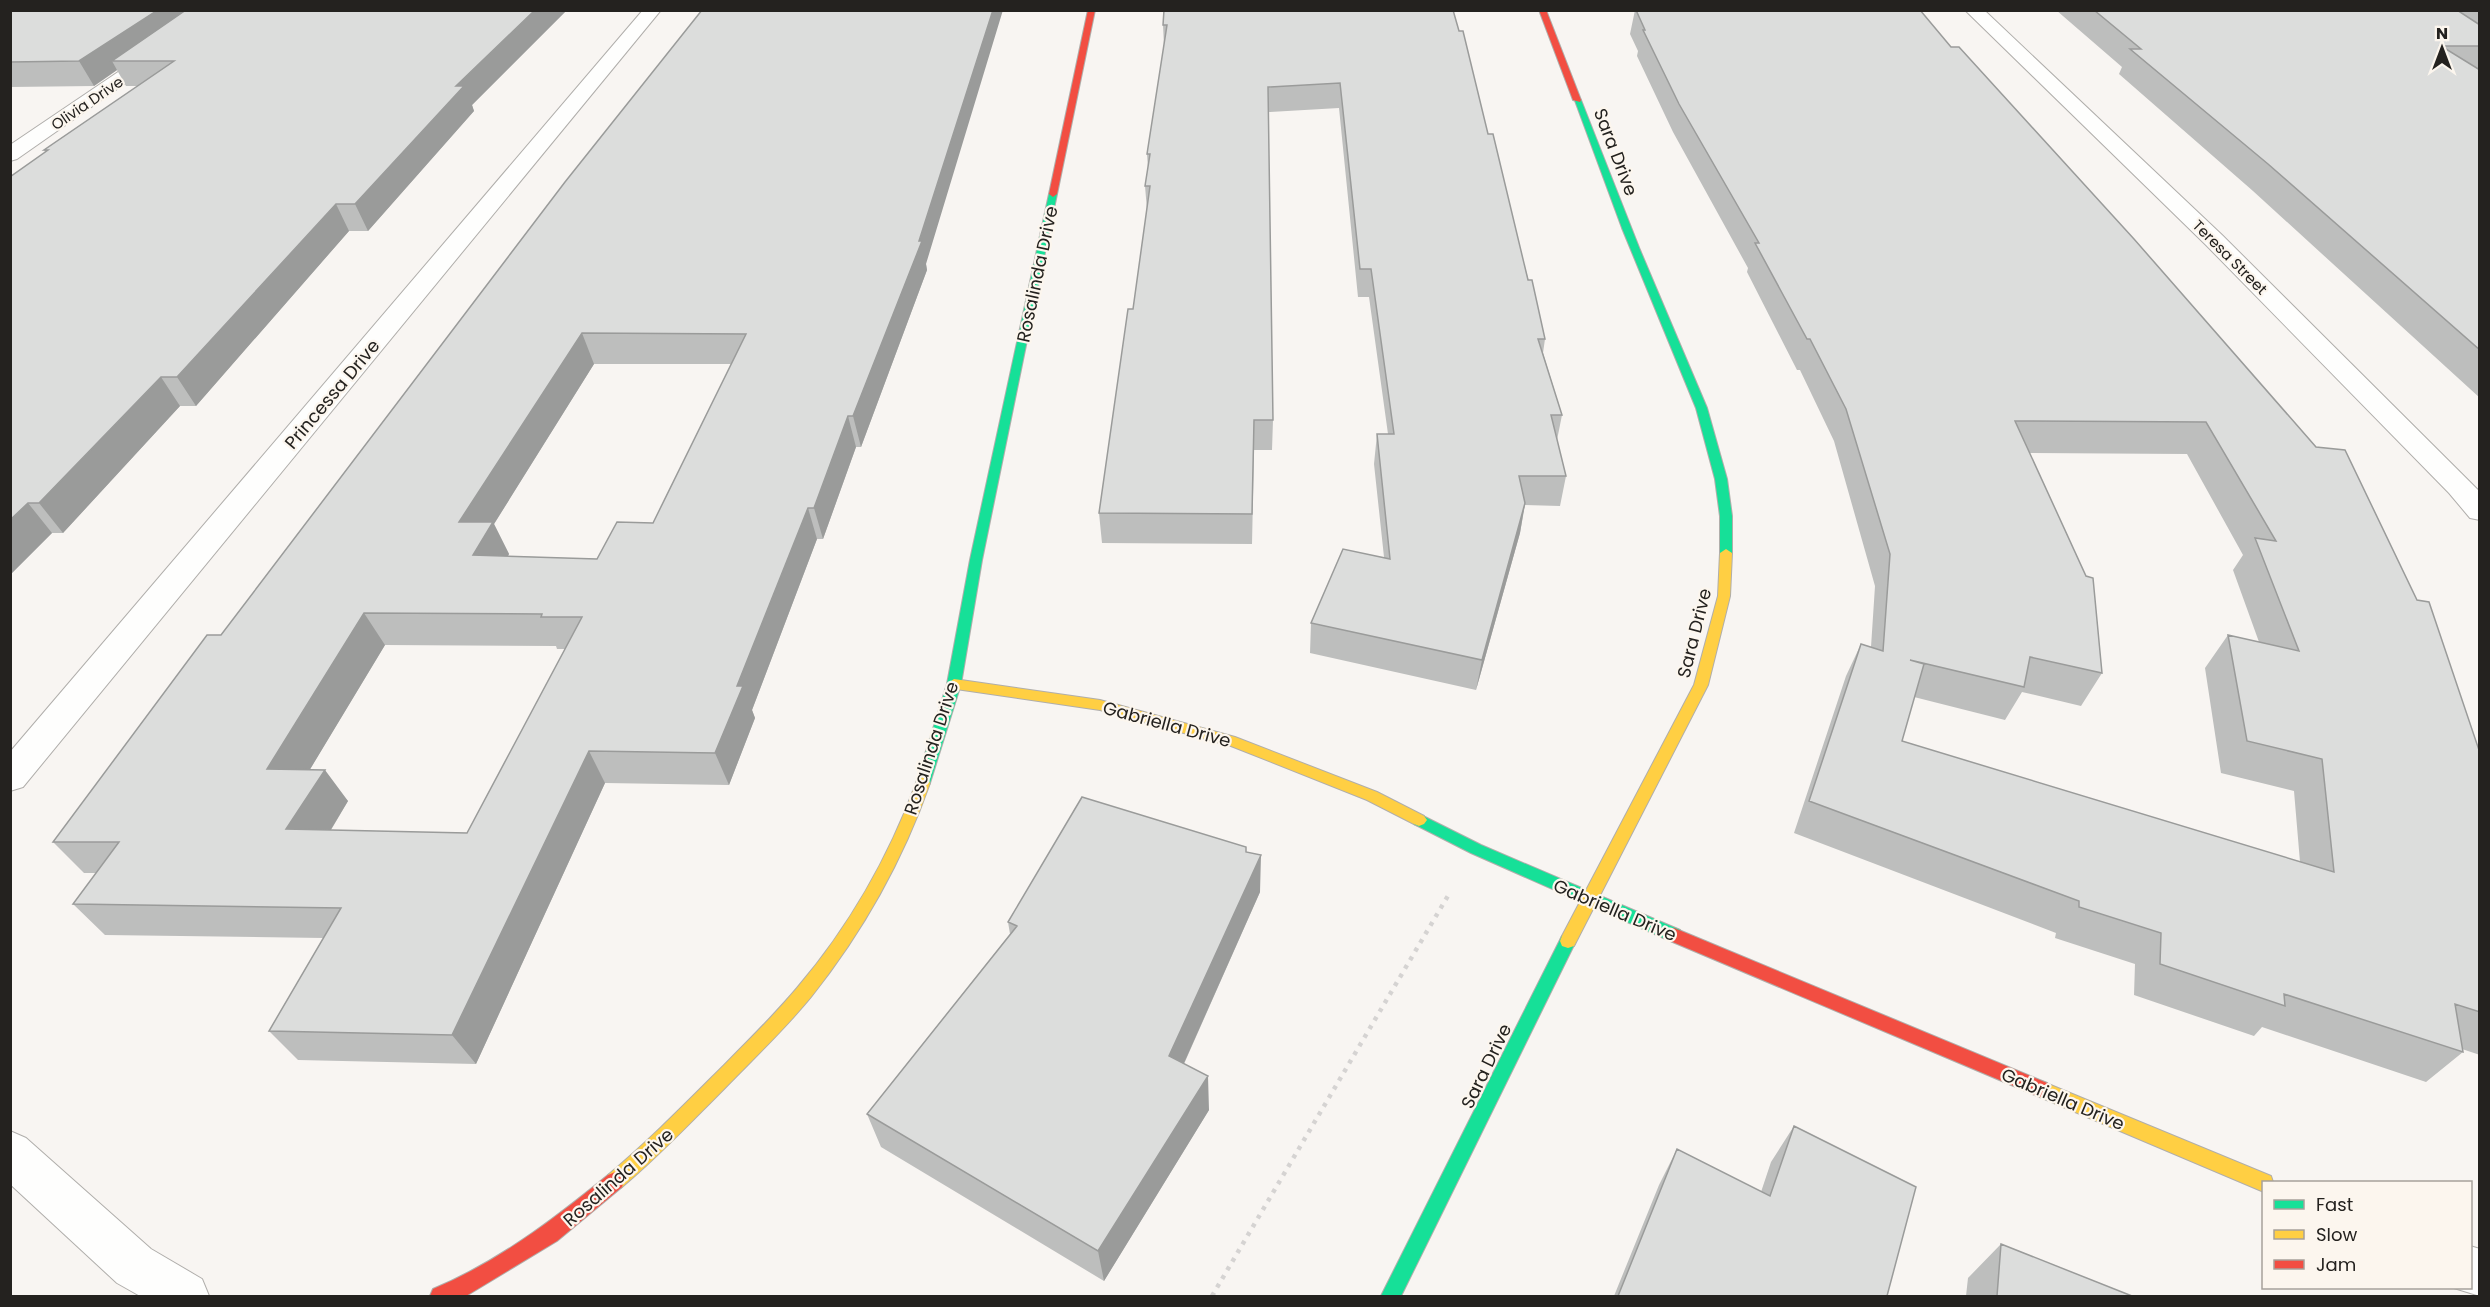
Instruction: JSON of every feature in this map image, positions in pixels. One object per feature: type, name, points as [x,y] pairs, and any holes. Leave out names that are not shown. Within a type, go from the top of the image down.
[{"type":"street","name":"Olivia Drive","points":[[10,155],[222,10]]},
{"type":"street","name":"Princessa Drive","points":[[10,777],[653,10]]},
{"type":"street","name":"Rosalinda Drive","points":[[440,1296],[458,1290],[550,1234],[650,1154],[744,1057],[815,978],[875,888],[916,804],[954,684],[978,549],[1092,10]]},
{"type":"street","name":"Sara Drive","points":[[1392,1296],[1589,899],[1701,685],[1724,596],[1728,523],[1715,448],[1632,243],[1542,10]]},
{"type":"street","name":"Teresa Street","points":[[1973,10],[2214,240],[2460,487],[2480,511]]},
{"type":"street","name":"Gabriella Drive","points":[[954,684],[1100,705],[1235,742],[1372,796],[1476,849],[1589,899],[2262,1182]]},
{"type":"street","points":[[20,1161],[134,1266],[185,1296]]},
{"type":"path","points":[[1212,1296],[1476,849]]},
{"type":"building","points":[[10,10],[158,10],[79,61],[10,62]]},
{"type":"building","points":[[186,10],[535,10],[456,86],[464,86],[355,204],[336,204],[177,377],[161,377],[39,503],[28,503],[10,520],[10,177],[48,150],[44,150],[174,61],[112,61]]},
{"type":"building","points":[[702,10],[993,10],[919,241],[922,241],[853,416],[848,416],[814,508],[808,508],[737,686],[743,686],[715,753],[589,751],[452,1035],[269,1031],[341,908],[73,904],[119,842],[53,842],[207,635],[221,635],[565,182]],"holes":[[[582,333],[746,334],[653,523],[617,522],[597,559],[473,555],[493,522],[459,522]],[[364,613],[542,614],[541,617],[582,617],[467,833],[286,829],[325,770],[267,769]]]},
{"type":"building","points":[[1164,10],[1453,10],[1459,31],[1463,31],[1488,134],[1493,134],[1528,280],[1532,280],[1545,339],[1538,339],[1562,415],[1551,415],[1566,476],[1519,476],[1525,503],[1482,660],[1311,623],[1343,549],[1390,559],[1377,434],[1394,434],[1371,269],[1360,269],[1340,83],[1268,87],[1273,420],[1254,420],[1252,514],[1099,513],[1128,309],[1133,309],[1150,186],[1145,186],[1150,154],[1147,154],[1167,25],[1163,25]]},
{"type":"building","points":[[1636,10],[1920,10],[1951,47],[1959,47],[2134,239],[2316,447],[2345,450],[2417,600],[2429,602],[2480,753],[2480,1012],[2455,1004],[2463,1052],[2284,994],[2285,1006],[2160,964],[2161,933],[2079,907],[2079,901],[1809,801],[1861,644],[1883,651],[1890,554],[1846,409],[1810,339],[1807,339],[1755,243],[1759,243],[1679,104],[1643,30],[1645,30]],"holes":[[[2015,421],[2206,422],[2276,541],[2255,538],[2299,651],[2228,635],[2247,741],[2322,759],[2334,872],[1902,741],[1924,664],[1910,660],[2024,687],[2030,657],[2102,673],[2093,578],[2086,576]]]},
{"type":"building","points":[[2094,10],[2457,10],[2480,25],[2480,46],[2441,46],[2480,70],[2480,350],[2268,164],[2130,49],[2141,49]]},
{"type":"building","points":[[1082,797],[1246,847],[1246,852],[1261,855],[1169,1056],[1208,1076],[1098,1251],[867,1114],[1017,926],[1008,922]]},
{"type":"building","points":[[1794,1126],[1916,1187],[1887,1296],[1618,1296],[1677,1149],[1770,1196]]},
{"type":"building","points":[[2001,1244],[2132,1296],[1997,1296]]},
{"type":"traffic: fast","points":[[1577,100],[1635,250],[1702,408],[1721,479],[1726,516],[1726,553]]},
{"type":"traffic: fast","points":[[923,783],[954,684],[976,560],[1053,194]]},
{"type":"traffic: fast","points":[[1419,820],[1476,849],[1674,935]]},
{"type":"traffic: fast","points":[[1391,1296],[1568,941]]},
{"type":"traffic: slow","points":[[1568,941],[1701,685],[1724,596],[1726,553]]},
{"type":"traffic: slow","points":[[954,684],[1100,705],[1235,742],[1372,796],[1419,820]]},
{"type":"traffic: slow","points":[[615,1181],[668,1134],[793,1005],[816,977],[848,932],[891,859],[923,783]]},
{"type":"traffic: slow","points":[[2041,1089],[2262,1182]]},
{"type":"traffic: jam","points":[[1053,194],[1092,10]]},
{"type":"traffic: jam","points":[[1542,10],[1577,100]]},
{"type":"traffic: jam","points":[[1674,935],[2041,1089]]},
{"type":"traffic: jam","points":[[440,1296],[458,1290],[550,1234],[615,1181]]}]
